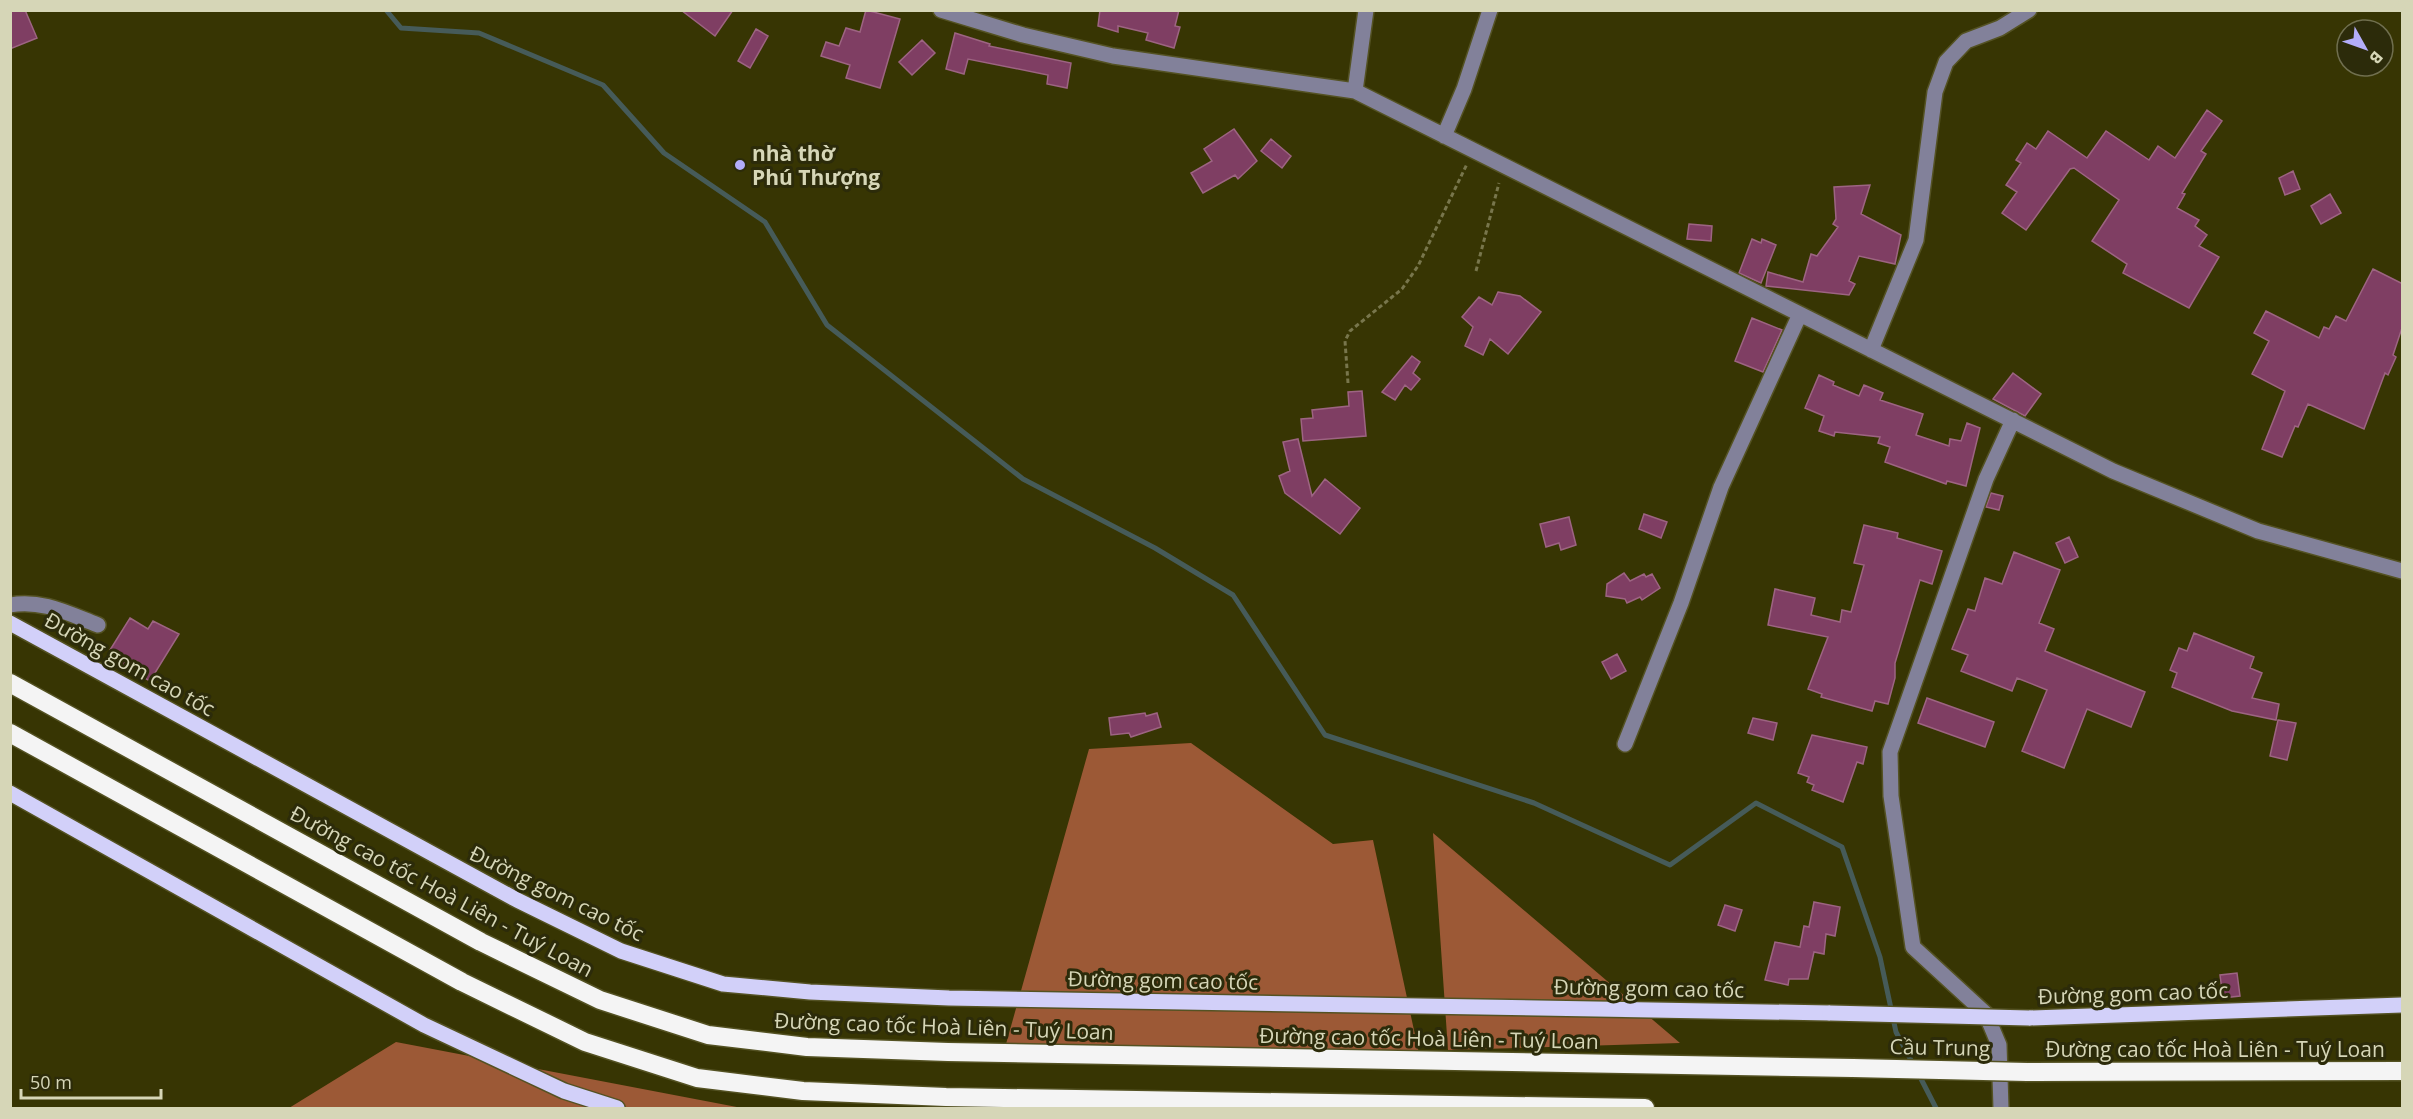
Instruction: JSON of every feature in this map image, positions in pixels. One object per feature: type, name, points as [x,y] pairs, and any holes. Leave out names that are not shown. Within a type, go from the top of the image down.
[{"type":"highway","name":"Đường cao tốc Hoà Liên - Tuý Loan","points":[[10,683],[481,942],[600,1000],[708,1035],[807,1047],[948,1052],[1853,1068]]},
{"type":"highway","points":[[10,733],[462,982],[585,1042],[697,1078],[803,1091],[946,1097],[1645,1108]]},
{"type":"highway","name":"Cầu Trung","points":[[1853,1068],[2027,1072]]},
{"type":"highway","name":"Đường cao tốc Hoà Liên - Tuý Loan","points":[[2027,1072],[2403,1071]]},
{"type":"main road","name":"Đường gom cao tốc","points":[[10,622],[517,900],[621,951],[723,984],[810,992],[949,998],[2029,1018],[2403,1005]]},
{"type":"main road","points":[[10,793],[424,1025],[564,1092],[617,1108]]},
{"type":"street","points":[[941,10],[1023,35],[1113,56],[1355,92],[2113,471],[2258,531],[2403,571]]},
{"type":"street","points":[[1355,92],[1366,10]]},
{"type":"street","points":[[1444,136],[1464,89],[1490,10]]},
{"type":"street","points":[[1871,350],[1916,240],[1935,92],[1946,62],[1966,41],[2000,28],[2029,10]]},
{"type":"street","points":[[1626,744],[1682,603],[1721,487],[1800,314]]},
{"type":"street","points":[[2001,1108],[2000,1045],[1986,1014],[1913,947],[1891,796],[1890,752],[1986,479],[2013,420]]},
{"type":"street","points":[[10,606],[26,602],[51,607],[98,625]]},
{"type":"path","points":[[1348,383],[1345,341],[1350,331],[1402,289],[1418,267],[1473,151]]},
{"type":"path","points":[[1476,271],[1503,166]]},
{"type":"shaded area","points":[[1191,743],[1333,844],[1373,840],[1420,1058],[1006,1044],[1089,749]]},
{"type":"shaded area","points":[[1433,833],[1680,1043],[1448,1050]]},
{"type":"shaded area","points":[[396,1042],[742,1108],[289,1108]]},
{"type":"building","points":[[10,10],[25,10],[37,38],[10,49]]},
{"type":"building","points":[[681,10],[733,10],[715,36]]},
{"type":"building","points":[[866,10],[900,19],[880,88],[846,78],[850,65],[821,56],[826,42],[839,46],[846,28],[860,32]]},
{"type":"building","points":[[1100,10],[1179,10],[1175,26],[1180,27],[1174,48],[1146,40],[1148,33],[1118,26],[1118,32],[1098,26]]},
{"type":"building","points":[[756,29],[768,36],[750,68],[738,61]]},
{"type":"building","points":[[955,33],[990,44],[989,46],[1071,63],[1067,88],[1047,84],[1048,75],[968,59],[964,74],[946,69]]},
{"type":"building","points":[[922,40],[935,53],[912,75],[899,62]]},
{"type":"building","points":[[2207,110],[2222,121],[2201,151],[2206,154],[2182,193],[2185,194],[2177,208],[2199,220],[2195,226],[2207,235],[2199,246],[2219,257],[2189,308],[2123,273],[2127,264],[2092,241],[2119,200],[2074,168],[2070,169],[2026,230],[2002,213],[2017,192],[2006,185],[2021,163],[2016,160],[2027,143],[2036,149],[2048,131],[2087,158],[2106,131],[2149,160],[2158,146],[2175,158]]},
{"type":"building","points":[[1234,129],[1257,161],[1238,179],[1235,175],[1203,193],[1191,173],[1212,161],[1204,149]]},
{"type":"building","points":[[1271,139],[1291,156],[1282,168],[1261,151]]},
{"type":"building","points":[[2293,171],[2300,189],[2285,195],[2279,178]]},
{"type":"building","points":[[1870,185],[1861,214],[1901,235],[1895,264],[1859,256],[1849,281],[1855,284],[1849,295],[1766,286],[1768,272],[1803,282],[1811,254],[1817,256],[1838,227],[1833,224],[1836,219],[1834,187]]},
{"type":"building","points":[[2330,194],[2341,213],[2321,224],[2311,206]]},
{"type":"building","points":[[1689,224],[1712,226],[1711,241],[1687,239]]},
{"type":"building","points":[[1752,239],[1761,243],[1762,239],[1776,245],[1761,283],[1739,273]]},
{"type":"building","points":[[2373,269],[2403,284],[2403,325],[2393,355],[2396,357],[2388,375],[2385,373],[2364,429],[2308,404],[2298,427],[2295,426],[2282,457],[2262,449],[2285,391],[2252,374],[2269,341],[2254,333],[2266,311],[2319,338],[2324,327],[2329,329],[2336,316],[2346,321]]},
{"type":"building","points":[[1498,292],[1520,296],[1541,312],[1508,354],[1490,339],[1483,355],[1465,346],[1473,327],[1462,317],[1479,297],[1492,305]]},
{"type":"building","points":[[1752,318],[1782,330],[1763,372],[1735,361]]},
{"type":"building","points":[[1412,356],[1420,362],[1413,373],[1420,379],[1411,390],[1405,385],[1395,400],[1382,392]]},
{"type":"building","points":[[2013,373],[2041,394],[2025,416],[1993,399]]},
{"type":"building","points":[[1819,375],[1834,382],[1833,385],[1859,396],[1864,385],[1883,393],[1880,400],[1923,414],[1916,435],[1949,446],[1950,439],[1961,441],[1967,423],[1980,428],[1966,486],[1947,481],[1946,484],[1885,462],[1890,447],[1878,443],[1880,437],[1835,432],[1834,436],[1819,431],[1824,416],[1805,408]]},
{"type":"building","points":[[1362,391],[1366,436],[1303,441],[1301,419],[1313,418],[1312,410],[1349,406],[1348,392]]},
{"type":"building","points":[[1298,439],[1312,496],[1325,479],[1360,508],[1340,534],[1285,493],[1279,476],[1290,471],[1283,442]]},
{"type":"building","points":[[1991,493],[2003,496],[1999,510],[1986,507]]},
{"type":"building","points":[[1644,514],[1667,522],[1661,538],[1639,529]]},
{"type":"building","points":[[1569,517],[1576,545],[1561,550],[1559,543],[1546,547],[1540,524]]},
{"type":"building","points":[[1864,525],[1898,533],[1897,538],[1942,551],[1932,584],[1920,580],[1895,663],[1895,678],[1888,704],[1875,701],[1872,711],[1821,697],[1822,694],[1808,689],[1828,637],[1768,625],[1775,589],[1815,598],[1811,615],[1840,622],[1842,610],[1851,612],[1864,565],[1854,563]]},
{"type":"building","points":[[2069,537],[2078,557],[2065,563],[2056,543]]},
{"type":"building","points":[[2014,552],[2060,570],[2039,623],[2054,629],[2045,651],[2145,692],[2131,727],[2087,709],[2064,768],[2022,751],[2047,690],[2017,678],[2012,691],[1961,671],[1968,655],[1952,649],[1968,609],[1975,611],[1985,578],[2002,584]]},
{"type":"building","points":[[1624,573],[1630,581],[1644,574],[1646,577],[1652,574],[1660,588],[1642,600],[1640,597],[1627,603],[1625,599],[1606,596],[1607,584]]},
{"type":"building","points":[[130,618],[148,629],[153,621],[179,634],[150,681],[115,662],[119,655],[110,650]]},
{"type":"building","points":[[2194,633],[2254,657],[2250,668],[2262,673],[2252,698],[2279,704],[2276,720],[2232,711],[2172,687],[2177,673],[2170,670],[2179,648],[2187,651]]},
{"type":"building","points":[[1617,654],[1626,671],[1611,679],[1602,662]]},
{"type":"building","points":[[1927,698],[1994,722],[1985,747],[1918,723]]},
{"type":"building","points":[[1145,713],[1146,716],[1157,713],[1161,727],[1131,737],[1129,733],[1111,735],[1109,718]]},
{"type":"building","points":[[1753,718],[1777,723],[1773,740],[1748,733]]},
{"type":"building","points":[[2278,720],[2296,723],[2287,760],[2270,756]]},
{"type":"building","points":[[1812,735],[1867,747],[1863,764],[1857,762],[1843,802],[1812,790],[1814,785],[1807,782],[1809,777],[1798,773]]},
{"type":"building","points":[[1814,902],[1840,907],[1835,936],[1826,934],[1824,954],[1814,952],[1808,979],[1789,979],[1788,985],[1765,980],[1775,942],[1800,947],[1804,926],[1809,927]]},
{"type":"building","points":[[1725,905],[1742,910],[1735,931],[1718,925]]},
{"type":"building","points":[[2237,973],[2240,996],[2223,998],[2220,975]]},
{"type":"waterway","points":[[386,10],[401,28],[479,33],[603,85],[664,153],[765,222],[827,325],[1023,479],[1155,548],[1233,595],[1325,735],[1534,803],[1670,865],[1756,803],[1842,847],[1880,957],[1896,1032],[1913,1064]]},
{"type":"waterway","points":[[1918,1073],[1936,1108]]},
{"type":"place","name":"nhà thờ Phú Thượng","points":[[740,165]]}]
